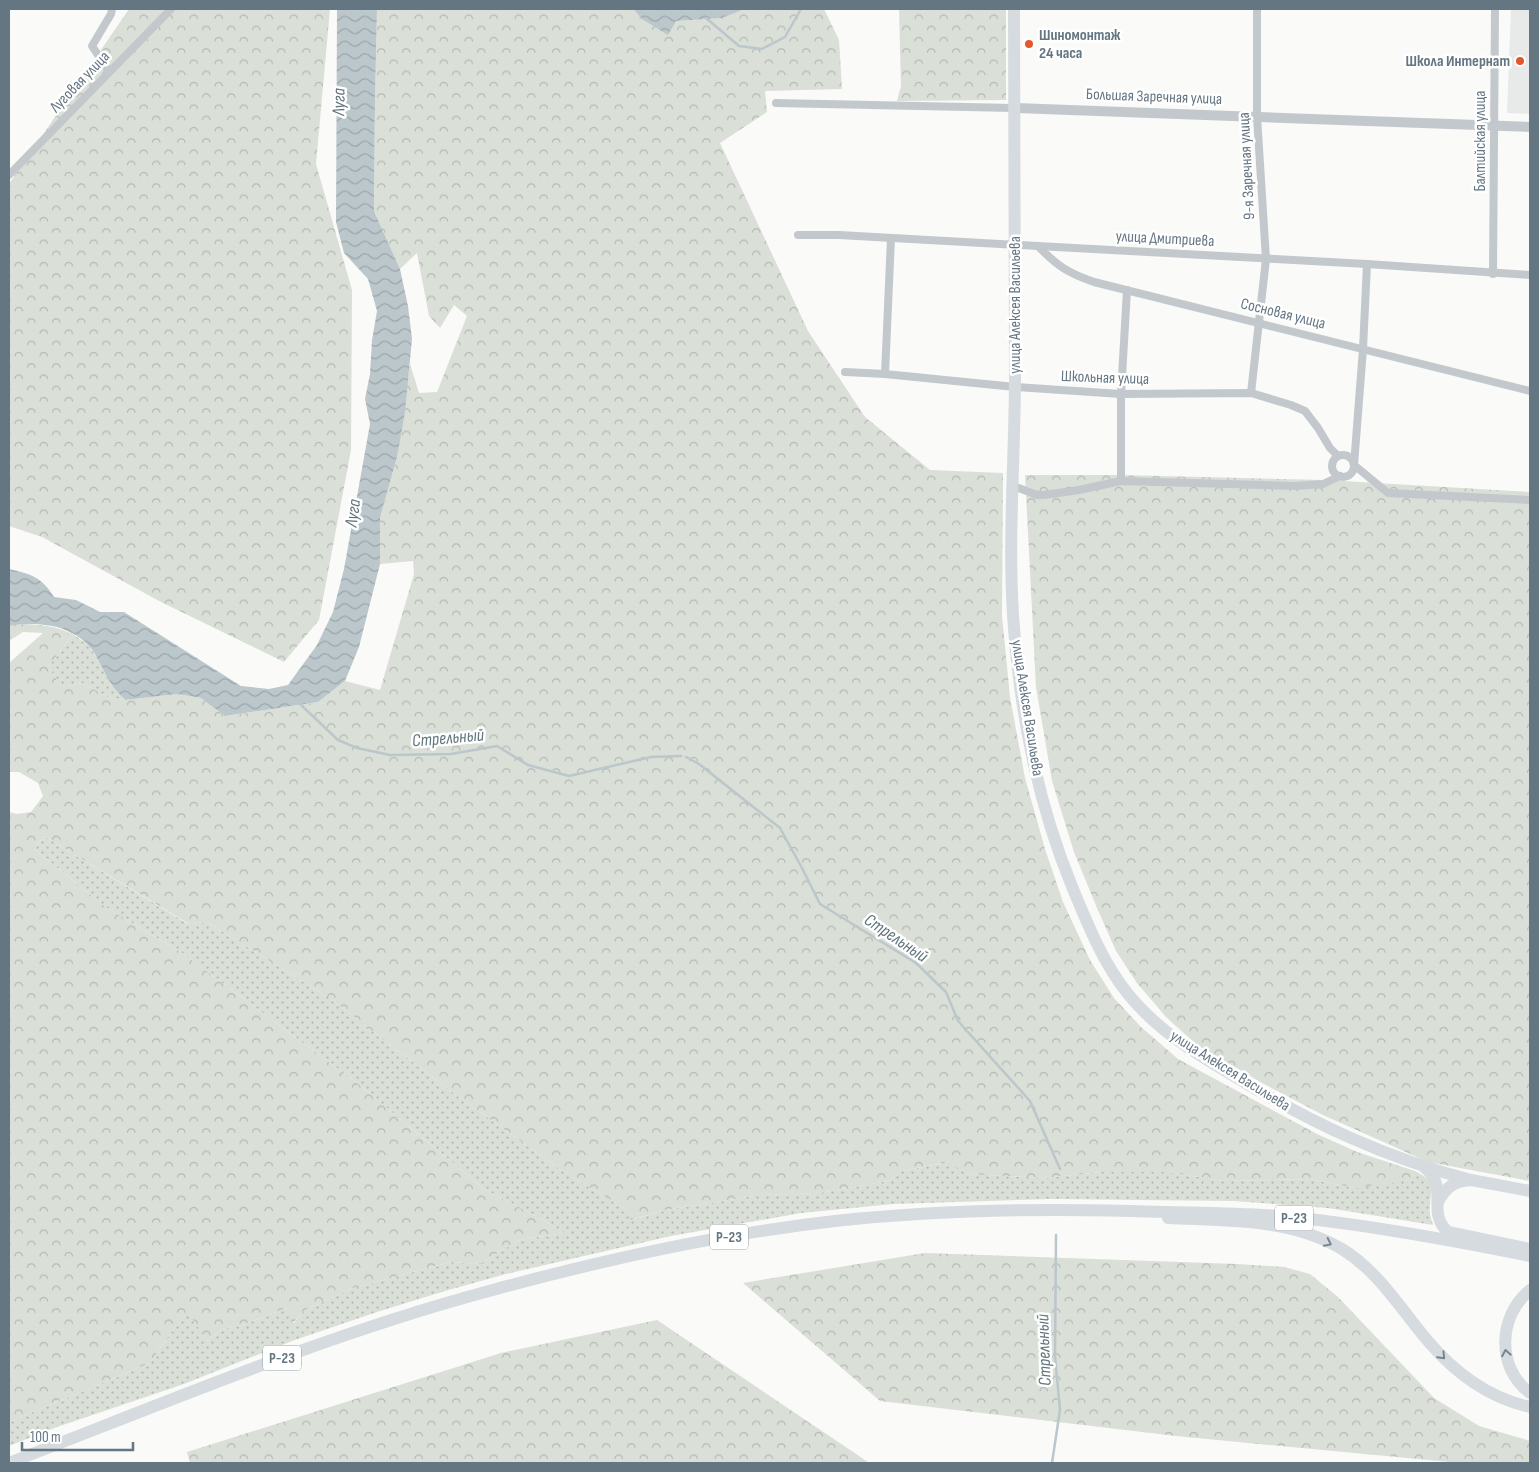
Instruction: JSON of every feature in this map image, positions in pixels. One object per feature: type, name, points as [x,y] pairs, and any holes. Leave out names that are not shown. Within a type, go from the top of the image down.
[{"type":"main road","name":"улица Алексея Васильева","points":[[1014,9],[1015,387],[1011,484],[1013,614],[1019,680],[1026,726],[1048,820],[1064,868],[1104,959],[1125,991],[1140,1008],[1174,1039],[1270,1098],[1346,1138],[1422,1166],[1471,1180],[1530,1191]]},
{"type":"main road","points":[[1422,1166],[1433,1176],[1436,1182],[1438,1217],[1443,1228],[1448,1232],[1530,1249]]},
{"type":"main road","points":[[1438,1202],[1448,1186],[1471,1180]]},
{"type":"main road","points":[[1056,1209],[1156,1218],[1260,1223],[1287,1227],[1314,1236],[1341,1249],[1365,1267],[1394,1298],[1427,1340],[1455,1369],[1486,1390],[1530,1407]]},
{"type":"main road","name":"Р-23","points":[[9,1462],[319,1344],[460,1300],[563,1272],[686,1245],[816,1223],[898,1215],[1056,1209],[1102,1209],[1287,1217],[1392,1230],[1530,1256]]},
{"type":"main road","points":[[1530,1290],[1521,1298],[1511,1314],[1505,1334],[1505,1345],[1509,1366],[1520,1385],[1530,1393]]},
{"type":"street","points":[[109,72],[92,46],[112,9]]},
{"type":"street","name":"Луговая улица","points":[[9,175],[171,9]]},
{"type":"street","name":"9-я Заречная улица","points":[[1251,393],[1266,259],[1257,116],[1257,9]]},
{"type":"street","name":"Балтийская улица","points":[[1493,274],[1494,9]]},
{"type":"street","name":"Большая Заречная улица","points":[[776,103],[1014,108],[1530,127]]},
{"type":"street","name":"улица Дмитриева","points":[[798,235],[1038,246],[1530,275]]},
{"type":"street","points":[[885,374],[890,238]]},
{"type":"street","name":"Сосновая улица","points":[[1038,246],[1072,274],[1127,290],[1258,321],[1530,391]]},
{"type":"street","points":[[1011,484],[1044,495],[1121,481],[1296,486],[1323,484],[1340,476],[1350,474],[1354,461],[1363,349],[1367,264]]},
{"type":"street","points":[[1121,481],[1121,394],[1127,290]]},
{"type":"street","name":"Школьная улица","points":[[845,372],[1121,394],[1251,393],[1291,405],[1305,412],[1318,428],[1330,448],[1338,456]]},
{"type":"street","points":[[1340,476],[1334,472],[1332,465],[1338,456],[1348,456],[1388,493],[1530,500]]},
{"type":"shaded area","name":"Школа Интернат","points":[[1511,9],[1530,9],[1530,114],[1507,113]]},
{"type":"green space","points":[[129,9],[330,9],[316,164],[352,290],[351,450],[319,620],[284,662],[161,602],[42,537],[9,526],[9,184]]},
{"type":"green space","points":[[377,9],[633,9],[642,19],[675,21],[722,18],[745,9],[824,9],[839,40],[842,89],[765,91],[767,112],[720,143],[808,331],[865,417],[930,470],[1003,473],[1002,616],[1010,697],[1025,778],[1045,849],[1063,902],[1090,960],[1114,998],[1141,1027],[1178,1059],[1317,1134],[1357,1152],[1415,1171],[1409,1179],[1355,1188],[1310,1179],[1224,1181],[1169,1172],[1102,1172],[1044,1178],[968,1174],[948,1162],[902,1171],[888,1181],[819,1193],[760,1195],[665,1210],[631,1220],[627,1210],[561,1170],[455,1094],[328,997],[207,922],[189,924],[44,836],[34,849],[107,908],[182,953],[357,1083],[484,1189],[564,1233],[519,1240],[480,1264],[451,1262],[353,1288],[305,1310],[292,1324],[286,1308],[243,1325],[222,1329],[207,1341],[189,1314],[174,1328],[150,1363],[9,1422],[9,812],[17,814],[31,812],[43,796],[38,783],[19,772],[9,772],[9,663],[43,633],[23,632],[9,641],[9,626],[41,625],[73,634],[48,667],[62,687],[83,683],[107,697],[125,700],[177,694],[201,698],[225,716],[318,702],[345,681],[380,690],[414,574],[413,561],[380,564],[380,518],[397,457],[410,364],[419,393],[437,392],[467,316],[454,305],[440,328],[429,316],[417,253],[400,269],[374,211]]},
{"type":"green space","points":[[899,9],[1006,9],[1006,100],[897,101],[901,86]]},
{"type":"green space","points":[[1025,475],[1122,475],[1325,480],[1530,492],[1530,1181],[1428,1162],[1323,1115],[1262,1083],[1197,1045],[1166,1017],[1137,983],[1116,951],[1097,908],[1074,852],[1052,781],[1036,687]]},
{"type":"green space","points":[[73,634],[88,645],[102,665],[111,684],[125,700],[107,697],[83,683],[62,687],[48,667]]},
{"type":"green space","points":[[44,836],[188,924],[207,922],[328,997],[455,1094],[561,1170],[627,1210],[632,1220],[665,1210],[760,1195],[819,1193],[888,1181],[902,1171],[949,1162],[968,1174],[1044,1178],[1102,1172],[1169,1172],[1224,1181],[1310,1179],[1355,1188],[1409,1179],[1415,1171],[1431,1184],[1430,1213],[1433,1225],[1328,1208],[1234,1201],[1051,1199],[893,1204],[801,1213],[671,1236],[506,1274],[445,1291],[292,1341],[184,1384],[57,1427],[9,1446],[9,1422],[150,1363],[174,1328],[189,1313],[207,1341],[222,1329],[243,1325],[286,1308],[293,1324],[305,1310],[353,1288],[451,1262],[480,1264],[519,1240],[564,1233],[484,1189],[357,1083],[182,953],[107,908],[34,849]]},
{"type":"green space","points":[[925,1253],[1237,1264],[1284,1267],[1310,1274],[1338,1297],[1434,1398],[1479,1426],[1530,1441],[1530,1463],[1460,1463],[1176,1436],[880,1401],[743,1283]]},
{"type":"green space","points":[[657,1320],[868,1463],[190,1463],[187,1452],[501,1353]]},
{"type":"water","name":"Луга","points":[[337,9],[377,9],[374,211],[400,269],[408,306],[412,339],[405,412],[397,457],[380,518],[380,564],[359,647],[345,681],[318,702],[225,716],[201,698],[177,694],[125,700],[112,685],[92,649],[71,632],[62,628],[40,624],[9,626],[9,569],[35,577],[50,590],[54,597],[76,600],[100,612],[124,612],[241,686],[269,689],[288,685],[317,645],[333,612],[344,569],[370,424],[365,399],[370,374],[372,340],[377,311],[368,279],[344,253],[336,222]]},
{"type":"water","points":[[633,9],[745,9],[722,18],[676,21],[668,35],[642,19]]},
{"type":"waterway","points":[[706,18],[739,46],[762,49],[785,37],[801,9]]},
{"type":"waterway","name":"Стрельный","points":[[299,703],[338,740],[357,748],[390,755],[451,754],[497,746],[528,765],[569,776],[651,757],[681,756]]},
{"type":"waterway","name":"Стрельный","points":[[686,757],[699,764],[780,828],[820,904],[916,963],[946,992],[958,1021],[1030,1101],[1060,1169]]},
{"type":"waterway","name":"Стрельный","points":[[1052,1463],[1060,1410],[1055,1356],[1056,1235]]},
{"type":"place","name":"Шиномонтаж 24 часа","points":[[1029,44]]},
{"type":"place","name":"Школа Интернат","points":[[1520,61]]}]
